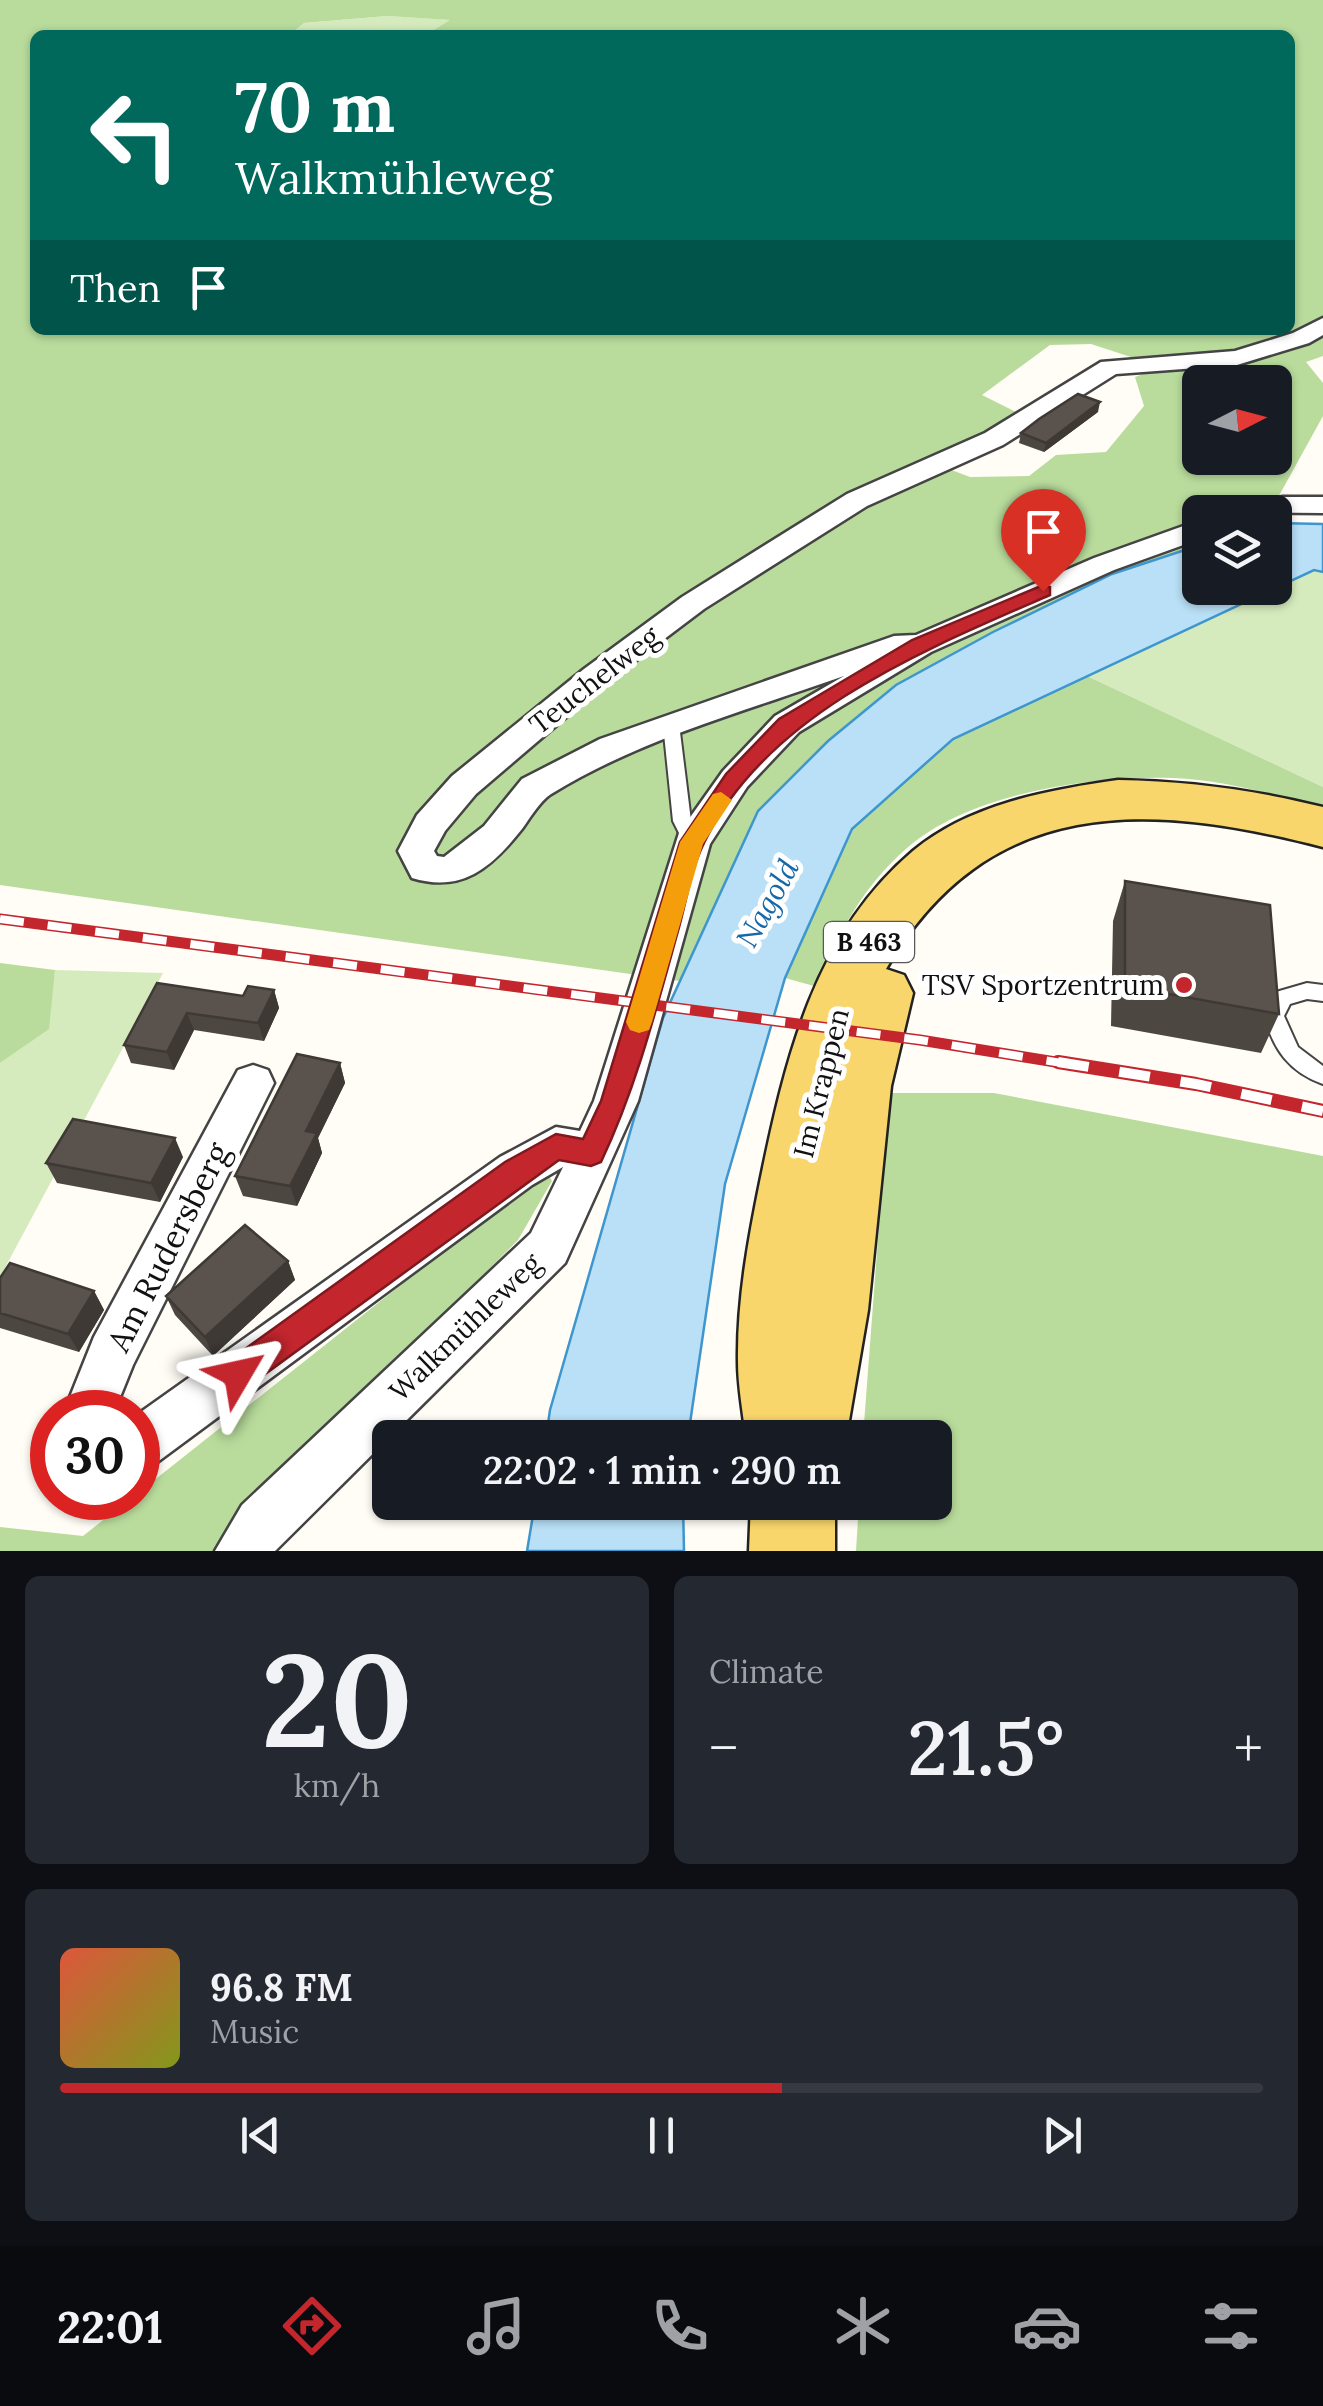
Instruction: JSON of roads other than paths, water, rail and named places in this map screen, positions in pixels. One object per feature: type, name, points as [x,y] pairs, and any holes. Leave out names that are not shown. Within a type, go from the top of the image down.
[{"type":"main road","name":"Im Krappen","points":[[785,1420],[777,1361],[788,1224],[814,1092],[849,976],[884,916],[928,867],[977,834],[1036,812],[1088,800],[1210,801],[1272,811],[1323,827]]},
{"type":"main road","name":"Im Krappen","points":[[809,1420],[826,1352],[854,1104],[872,1015],[896,958],[929,914],[966,882],[1012,858],[1067,838],[1117,829],[1184,828],[1257,838],[1323,854]]},
{"type":"street","name":"Teuchelweg","points":[[920,644],[905,643],[612,746],[534,788],[496,835],[450,871],[424,868],[416,851],[430,824],[464,785],[595,676],[693,603],[856,500],[994,439],[1110,368],[1237,358],[1301,338],[1323,325]]},
{"type":"street","points":[[1292,505],[1323,506]]},
{"type":"street","name":"Walkmühleweg","points":[[242,1551],[261,1524],[548,1248],[616,1101],[692,842],[734,779],[787,724],[920,644],[1104,564],[1182,536]]},
{"type":"street","name":"Am Rudersberg","points":[[98,1390],[112,1354],[254,1083]]},
{"type":"street","points":[[160,1429],[516,1171],[556,1146],[591,1153]]},
{"type":"lane","points":[[671,724],[682,821],[692,842]]},
{"type":"lane","points":[[1323,994],[1307,991],[1283,998],[1274,1016],[1282,1045],[1308,1070],[1323,1076]]},
{"type":"water","points":[[1292,523],[1323,524],[1323,572],[1314,570],[1292,580]]},
{"type":"water","name":"Nagold","points":[[1182,551],[1182,605],[1239,605],[953,739],[852,829],[785,978],[725,1184],[690,1420],[549,1420],[663,1018],[758,811],[828,741],[896,685],[1112,574]]},
{"type":"water","points":[[532,1520],[683,1520],[684,1551],[527,1551]]},
{"type":"railway","points":[[0,919],[920,1040],[1074,1065]]},
{"type":"railway","points":[[1058,1062],[1196,1084],[1323,1111]]},
{"type":"place","name":"TSV Sportzentrum","points":[[1184,985]]}]
